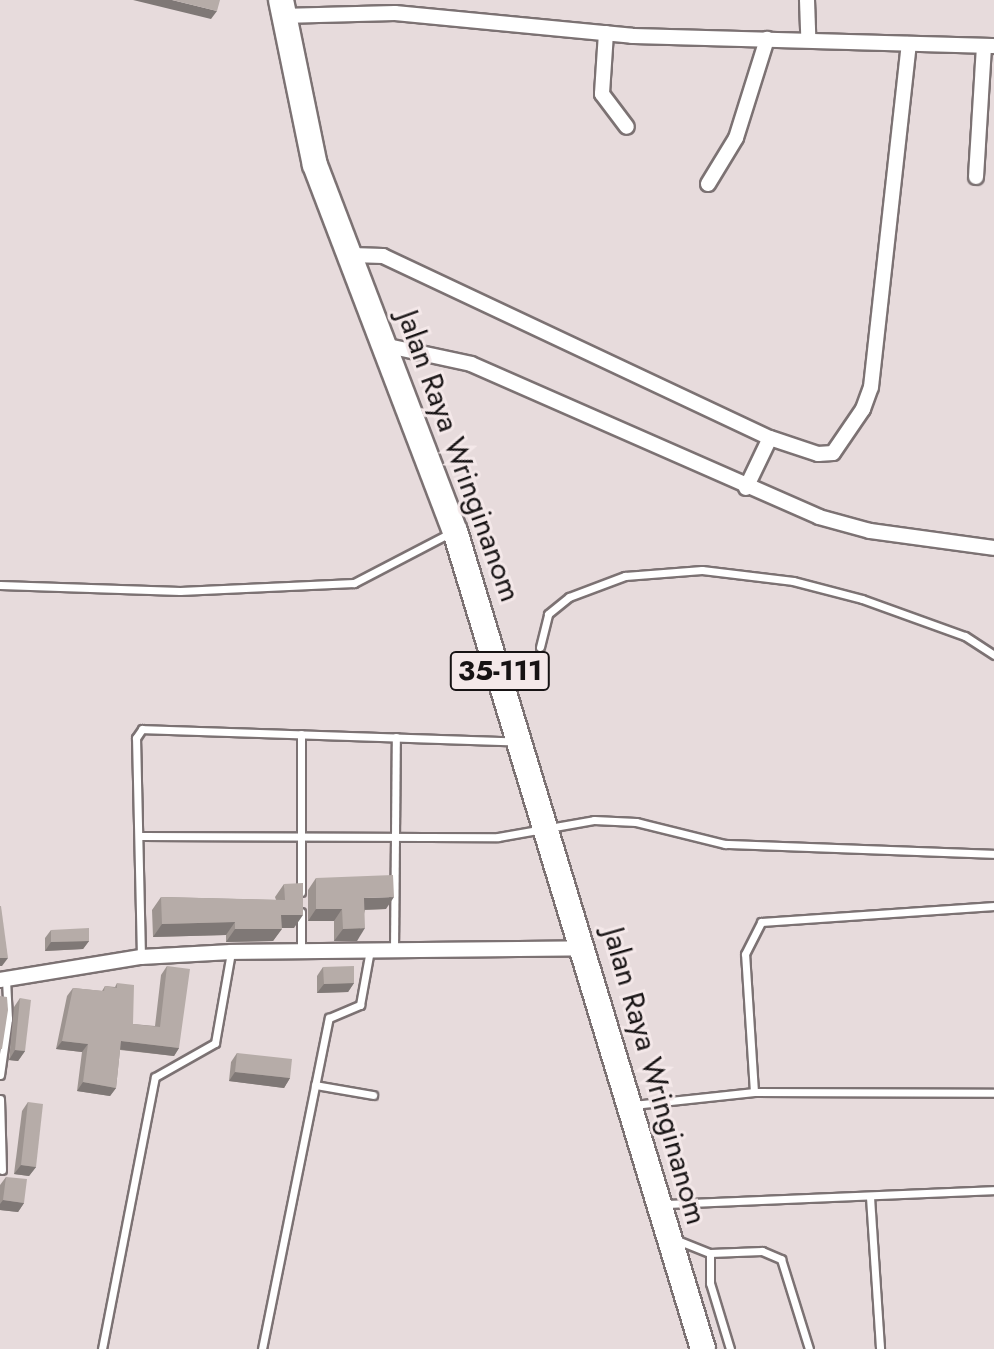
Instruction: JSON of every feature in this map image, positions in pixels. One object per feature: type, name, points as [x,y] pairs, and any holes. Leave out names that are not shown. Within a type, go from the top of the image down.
[{"type":"main road","name":"Jalan Raya Wringinanom","points":[[281,8],[315,165],[388,346],[455,531],[550,829],[657,1204],[703,1349]]},
{"type":"street","points":[[807,0],[808,38]]},
{"type":"street","points":[[281,8],[395,13],[606,33],[989,46],[976,177]]},
{"type":"street","points":[[606,33],[602,94],[627,127]]},
{"type":"street","points":[[708,184],[736,138],[767,39]]},
{"type":"street","points":[[352,255],[383,256],[770,438],[818,454],[833,453],[868,398],[909,44]]},
{"type":"street","points":[[388,346],[471,364],[746,488],[849,527],[994,548]]},
{"type":"street","points":[[746,488],[770,438]]},
{"type":"street","points":[[3,979],[141,957],[231,952],[535,952],[585,948]]},
{"type":"lane","points":[[0,585],[180,591],[354,583],[455,531]]},
{"type":"lane","points":[[540,647],[548,614],[569,597],[625,576],[702,570],[793,581],[862,599],[965,636],[994,655]]},
{"type":"lane","points":[[141,957],[141,836],[136,738],[142,729],[494,742],[522,740]]},
{"type":"lane","points":[[301,734],[301,950]]},
{"type":"lane","points":[[394,950],[396,737]]},
{"type":"lane","points":[[141,836],[498,837],[594,820],[636,822],[725,844],[994,854]]},
{"type":"lane","points":[[754,1092],[745,954],[761,922],[994,906]]},
{"type":"lane","points":[[262,1349],[329,1018],[360,1005],[370,950]]},
{"type":"lane","points":[[102,1349],[155,1077],[215,1043],[231,952]]},
{"type":"lane","points":[[0,1075],[8,1019],[3,979]]},
{"type":"lane","points":[[315,1085],[373,1095]]},
{"type":"lane","points":[[630,1105],[754,1092],[994,1093]]},
{"type":"lane","points":[[0,1099],[2,1170]]},
{"type":"lane","points":[[657,1204],[994,1190]]},
{"type":"lane","points":[[870,1197],[880,1349]]},
{"type":"lane","points":[[668,1236],[710,1253],[762,1251],[781,1259],[809,1349]]},
{"type":"lane","points":[[710,1253],[710,1283],[730,1349]]},
{"type":"building","points":[[172,0],[220,0],[217,11]]},
{"type":"building","points":[[393,875],[394,897],[364,898],[365,928],[343,929],[342,909],[316,909],[316,878]]},
{"type":"building","points":[[303,883],[303,915],[281,915],[282,929],[235,929],[235,922],[162,924],[161,897],[285,900],[284,884]]},
{"type":"building","points":[[1,906],[8,958],[0,958]]},
{"type":"building","points":[[89,928],[89,941],[51,942],[51,930]]},
{"type":"building","points":[[167,966],[190,969],[179,1048],[121,1041],[116,1088],[83,1082],[88,1044],[62,1041],[73,988],[104,991],[105,986],[117,988],[117,983],[134,985],[133,1024],[160,1027]]},
{"type":"building","points":[[354,966],[354,983],[324,984],[323,967]]},
{"type":"building","points":[[0,996],[7,997],[8,1010],[2,1049],[0,1049]]},
{"type":"building","points":[[20,998],[31,1000],[25,1051],[15,1050]]},
{"type":"building","points":[[237,1053],[292,1059],[290,1078],[235,1072]]},
{"type":"building","points":[[28,1102],[43,1104],[36,1167],[21,1165]]},
{"type":"building","points":[[6,1177],[27,1179],[24,1203],[3,1200]]}]
